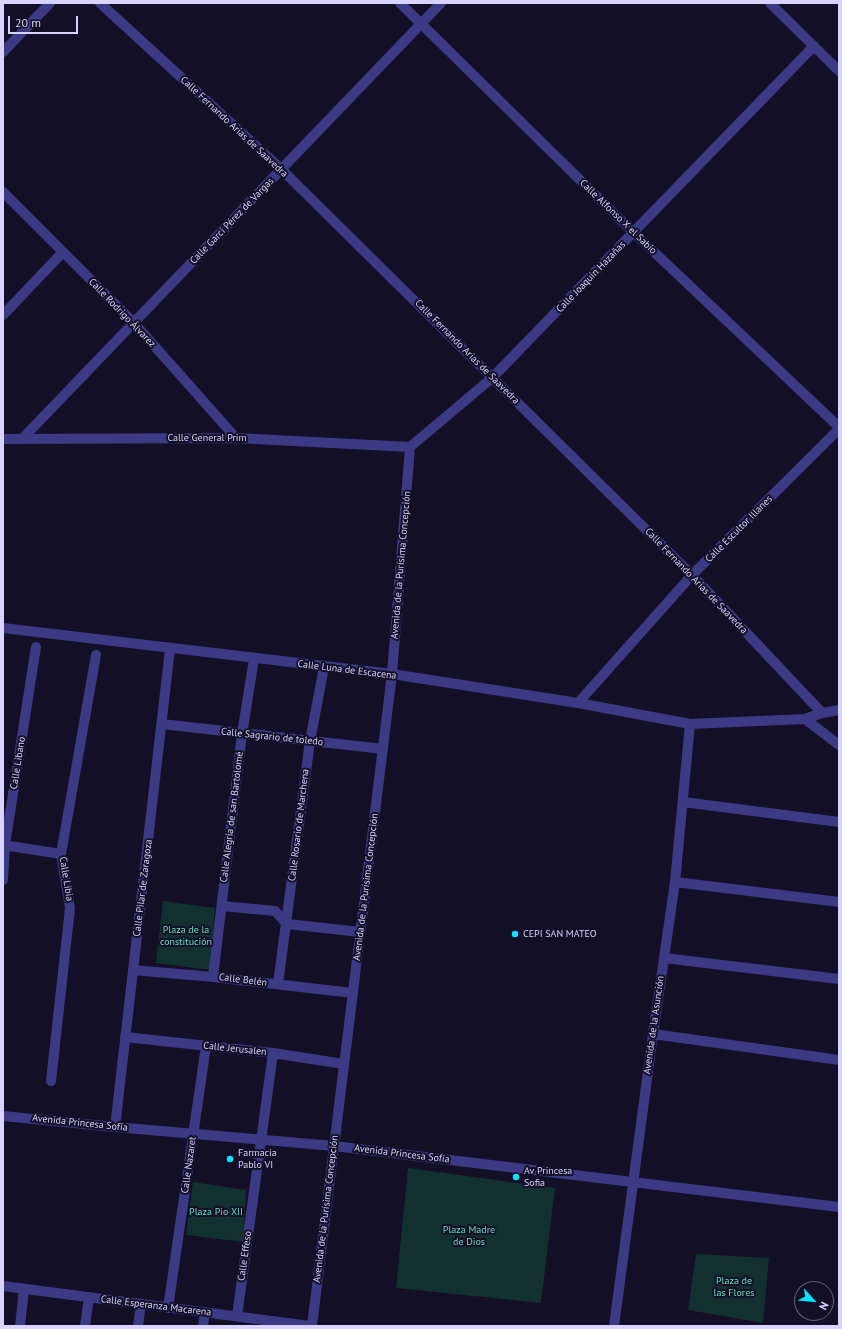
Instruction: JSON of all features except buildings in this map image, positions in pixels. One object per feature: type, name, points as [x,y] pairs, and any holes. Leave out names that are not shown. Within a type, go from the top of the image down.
[{"type":"street","points":[[3,52],[50,3]]},
{"type":"street","name":"Calle Fernando Arias de Saavedra","points":[[100,3],[281,169],[692,575],[822,713]]},
{"type":"street","name":"Calle Alfonso X el Sabio","points":[[400,3],[634,233],[839,428]]},
{"type":"street","name":"Calle Garci Pérez de Vargas","points":[[22,438],[441,3]]},
{"type":"street","points":[[770,3],[839,71]]},
{"type":"street","name":"Calle Joaquín Hazañas","points":[[410,447],[492,378],[814,46]]},
{"type":"street","name":"Calle Rodrigo Álvarez","points":[[3,192],[134,322],[236,438]]},
{"type":"street","points":[[3,315],[63,252]]},
{"type":"street","name":"Calle Escultor Illanes","points":[[578,703],[692,575],[839,428]]},
{"type":"street","name":"Calle General Prim","points":[[3,439],[236,438],[410,447]]},
{"type":"street","name":"Avenida de la Purísima Concepción","points":[[311,1326],[392,674],[410,447]]},
{"type":"street","name":"Calle Luna de Escacena","points":[[3,628],[102,639],[254,659],[392,674],[578,703],[690,724],[805,719],[822,713],[839,710]]},
{"type":"street","name":"Calle Libano","points":[[3,880],[4,844],[36,647]]},
{"type":"street","name":"Calle Pilar de Zaragoza","points":[[115,1127],[170,649]]},
{"type":"street","name":"Calle Libia","points":[[51,1081],[70,908],[61,854],[96,655]]},
{"type":"street","name":"Calle Alegria de san Bartolomé","points":[[213,976],[242,734],[254,659]]},
{"type":"street","name":"Calle Rosario de Marchena","points":[[278,984],[310,741],[324,667]]},
{"type":"street","points":[[805,719],[839,744]]},
{"type":"street","name":"Calle Sagrario de toledo","points":[[162,724],[383,749]]},
{"type":"street","name":"Avenida de la Asunción","points":[[614,1326],[675,882],[690,724]]},
{"type":"street","points":[[683,802],[839,822]]},
{"type":"street","points":[[4,844],[61,854]]},
{"type":"street","points":[[675,882],[839,902]]},
{"type":"street","points":[[222,906],[275,911],[287,924],[360,932]]},
{"type":"street","points":[[664,958],[839,979]]},
{"type":"street","name":"Calle Belén","points":[[134,970],[213,976],[353,993]]},
{"type":"street","points":[[653,1034],[839,1060]]},
{"type":"street","name":"Calle Jerusalen","points":[[126,1037],[273,1053],[344,1064]]},
{"type":"street","name":"Calle Nazaret","points":[[168,1308],[206,1046]]},
{"type":"street","name":"Calle Effeso","points":[[237,1316],[273,1053]]},
{"type":"street","name":"Avenida Princesa Sofía","points":[[3,1116],[334,1146],[839,1207]]},
{"type":"street","name":"Calle Esperanza Macarena","points":[[3,1286],[237,1316],[257,1323],[311,1326]]},
{"type":"street","points":[[20,1326],[24,1289]]},
{"type":"street","points":[[85,1326],[89,1297]]},
{"type":"street","points":[[138,1326],[141,1304]]},
{"type":"street","points":[[203,1326],[205,1312]]},
{"type":"green space","name":"Plaza de la constitución","points":[[163,901],[215,908],[210,970],[156,963]]},
{"type":"green space","name":"Plaza Madre de Dios","points":[[408,1168],[555,1188],[541,1303],[396,1288]]},
{"type":"green space","name":"Plaza Pio XII","points":[[193,1182],[246,1190],[243,1242],[186,1235]]},
{"type":"green space","name":"Plaza de las Flores","points":[[696,1254],[769,1258],[763,1323],[688,1310]]},
{"type":"place","name":"CEPI SAN MATEO","points":[[515,934]]},
{"type":"place","name":"Farmacia Pablo VI","points":[[230,1159]]},
{"type":"place","name":"Av Princesa Sofia","points":[[516,1177]]}]
